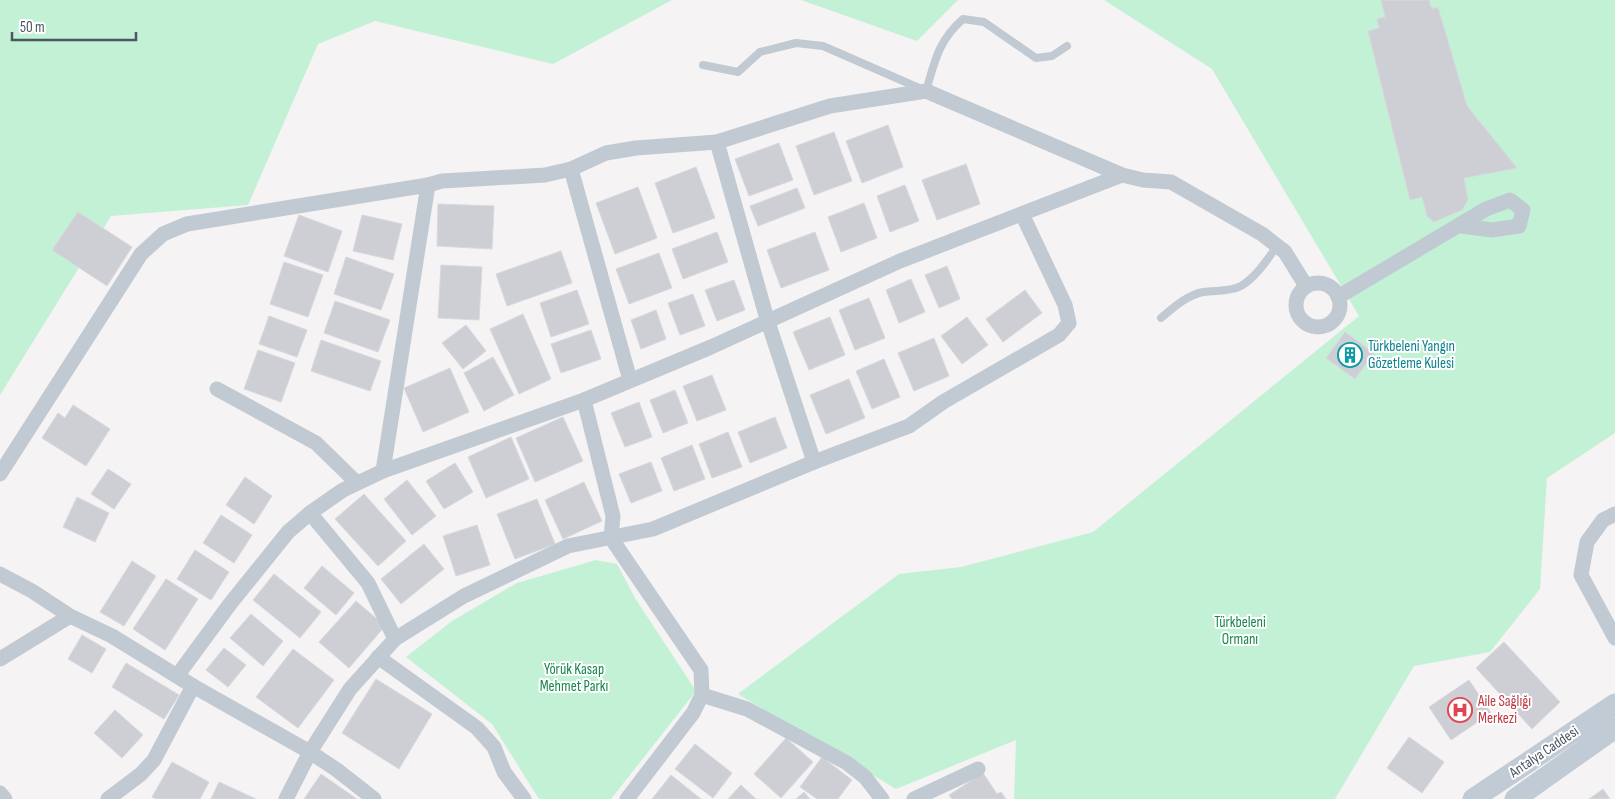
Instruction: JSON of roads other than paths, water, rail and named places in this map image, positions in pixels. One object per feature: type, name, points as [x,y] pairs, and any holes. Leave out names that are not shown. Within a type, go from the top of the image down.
[{"type":"main road","name":"Antalya Caddesi","points":[[1473,799],[1615,704]]},
{"type":"main road","name":"Antalya Caddesi","points":[[1515,799],[1615,728]]},
{"type":"street","points":[[0,474],[141,254],[163,234],[187,224],[428,185],[442,181],[545,176],[571,169],[606,153],[636,148],[716,142],[830,106],[926,91],[1122,175],[1143,180],[1171,182],[1262,234],[1285,252],[1306,286]]},
{"type":"street","points":[[716,142],[767,319],[814,462]]},
{"type":"street","points":[[571,169],[630,380]]},
{"type":"street","points":[[177,676],[288,532],[310,513],[343,490],[383,471],[584,400],[711,346],[767,319],[900,261],[1122,175]]},
{"type":"street","points":[[383,471],[428,185]]},
{"type":"street","points":[[286,799],[310,752],[350,689],[378,657],[395,639],[464,596],[568,546],[653,529],[814,462],[909,426],[943,402],[1059,335],[1069,324],[1065,305],[1022,214]]},
{"type":"street","points":[[1338,297],[1461,226]]},
{"type":"street","points":[[1321,283],[1328,286],[1338,297],[1340,305],[1335,319],[1329,324],[1314,328],[1301,320],[1297,314],[1297,298],[1306,286],[1321,283]]},
{"type":"street","points":[[218,390],[316,443],[357,483]]},
{"type":"street","points":[[584,400],[613,516],[611,538],[701,670],[702,694],[693,713],[627,799]]},
{"type":"street","points":[[310,513],[368,583],[395,639]]},
{"type":"street","points":[[1615,514],[1603,520],[1588,542],[1581,576],[1615,638]]},
{"type":"street","points":[[0,574],[32,591],[70,616],[112,636],[193,686],[310,752],[374,799]]},
{"type":"street","points":[[0,659],[70,616]]},
{"type":"street","points":[[378,657],[477,728],[494,747],[504,772],[524,799]]},
{"type":"street","points":[[108,799],[141,774],[154,760],[193,686]]},
{"type":"street","points":[[702,694],[747,709],[846,763],[865,777],[882,799]]},
{"type":"street","points":[[914,799],[978,769]]},
{"type":"street","points":[[0,793],[5,799]]},
{"type":"lane","points":[[703,65],[738,72],[760,52],[796,43],[814,45],[822,46],[926,91],[937,51],[949,31],[963,19],[984,22],[1036,58],[1052,56],[1067,46]]},
{"type":"lane","points":[[1160,318],[1185,300],[1201,293],[1226,290],[1243,285],[1264,264],[1277,246]]},
{"type":"place","name":"Türkbeleni Yangın Gözetleme Kulesi","points":[[1350,355]]},
{"type":"place","name":"Aile Sağlığı Merkezi","points":[[1460,710]]},
{"type":"park label","name":"Türkbeleni Ormanı","points":[[1240,630]]},
{"type":"park label","name":"Yörük Kasap Mehmet Parkı","points":[[574,678]]}]
